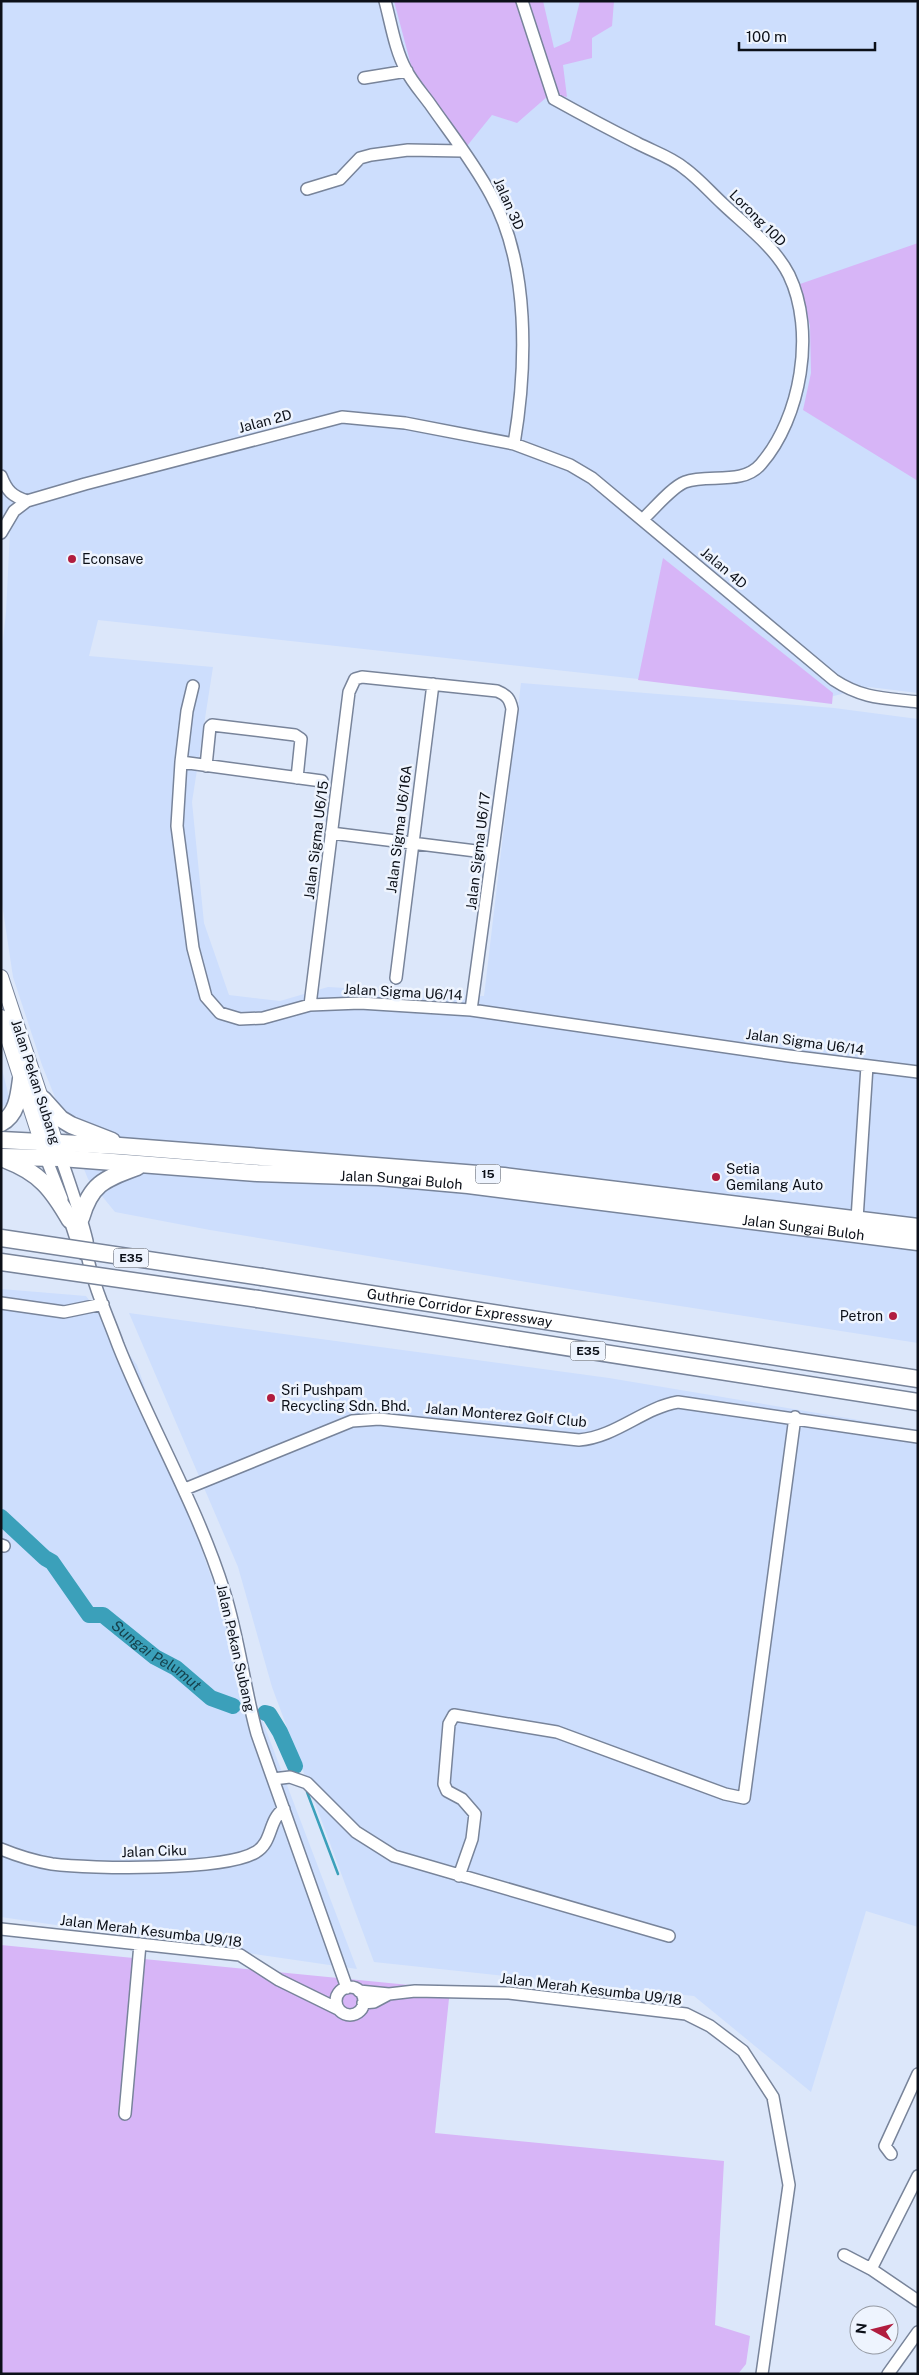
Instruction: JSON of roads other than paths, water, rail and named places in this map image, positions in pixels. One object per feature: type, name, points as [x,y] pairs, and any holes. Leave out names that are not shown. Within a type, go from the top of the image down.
[{"type":"highway","points":[[1,1123],[12,1112],[18,1101],[21,1079]]},
{"type":"highway","points":[[43,1099],[61,1119],[120,1146]]},
{"type":"highway","name":"Jalan Sungai Buloh","points":[[1,1140],[142,1165],[257,1173],[379,1176],[918,1242]]},
{"type":"highway","name":"Jalan Sungai Buloh","points":[[1,1158],[51,1150],[120,1146],[504,1176],[918,1227]]},
{"type":"highway","points":[[1,1158],[30,1171],[42,1180],[75,1219],[100,1183],[142,1165]]},
{"type":"highway","name":"Guthrie Corridor Expressway","points":[[1,1238],[918,1379]]},
{"type":"highway","name":"Guthrie Corridor Expressway","points":[[1,1262],[258,1299],[918,1402]]},
{"type":"main road","name":"Jalan Pekan Subang","points":[[1,977],[43,1099],[51,1150]]},
{"type":"main road","name":"Jalan Pekan Subang","points":[[1,1017],[21,1079],[51,1150]]},
{"type":"street","name":"Jalan 3D","points":[[385,1],[406,72],[463,151],[492,196],[501,216],[516,269],[522,308],[521,395],[514,444]]},
{"type":"street","name":"Lorong 10D","points":[[522,1],[554,99],[683,166],[770,248],[788,274],[793,286],[803,346],[801,375],[794,398],[771,451],[759,466],[745,474],[727,478],[686,481],[678,486],[643,519]]},
{"type":"street","points":[[364,78],[406,72]]},
{"type":"street","points":[[306,190],[340,179],[360,158],[371,155],[408,150],[463,151]]},
{"type":"street","name":"Jalan 2D","points":[[1,533],[14,511],[27,501],[84,484],[342,417],[405,423],[514,444]]},
{"type":"street","name":"Jalan 4D","points":[[514,444],[570,466],[592,478],[850,691],[873,697],[918,702]]},
{"type":"street","points":[[1,476],[6,489],[14,496],[27,501]]},
{"type":"street","name":"Jalan Sigma U6/15","points":[[310,1005],[349,692],[356,679],[362,677],[433,684]]},
{"type":"street","name":"Jalan Sigma U6/17","points":[[433,684],[497,691],[508,696],[512,709],[471,1010]]},
{"type":"street","name":"Jalan Sigma U6/16A","points":[[396,978],[433,684]]},
{"type":"street","name":"Jalan Sigma U6/14","points":[[193,686],[187,711],[181,762],[177,826],[193,948],[206,997],[220,1013],[240,1019],[263,1018],[310,1005],[360,1002],[471,1010],[918,1072]]},
{"type":"street","points":[[206,766],[210,727],[212,725],[295,734],[301,739],[297,778]]},
{"type":"street","points":[[181,762],[322,781]]},
{"type":"street","points":[[332,833],[492,853]]},
{"type":"street","points":[[858,1219],[867,1066]]},
{"type":"street","name":"Jalan Pekan Subang","points":[[51,1150],[75,1219],[78,1245],[88,1259],[120,1347],[185,1489],[224,1590],[234,1627],[246,1695],[344,1989]]},
{"type":"street","points":[[1,1302],[64,1312],[103,1304]]},
{"type":"street","name":"Jalan Monterez Golf Club","points":[[185,1489],[352,1421],[379,1419],[579,1440],[601,1436],[662,1406],[678,1402],[795,1417],[918,1437]]},
{"type":"street","points":[[460,1876],[472,1840],[475,1814],[462,1799],[448,1791],[444,1784],[449,1724],[454,1715],[558,1732],[725,1794],[744,1798],[795,1417]]},
{"type":"street","points":[[273,1779],[290,1777],[307,1783],[356,1832],[378,1848],[394,1856],[669,1936]]},
{"type":"street","name":"Jalan Ciku","points":[[1,1849],[23,1858],[53,1864],[108,1867],[230,1862],[255,1853],[265,1845],[274,1819],[284,1809]]},
{"type":"street","name":"Jalan Merah Kesumba U9/18","points":[[1,1929],[240,1955],[279,1980],[317,1997],[326,2004],[338,2009]]},
{"type":"street","points":[[125,2114],[140,1944]]},
{"type":"street","points":[[344,1989],[336,2003],[338,2009],[349,2015],[361,2010],[363,2003],[359,1991]]},
{"type":"street","points":[[317,1997],[344,1989],[389,1994]]},
{"type":"street","name":"Jalan Merah Kesumba U9/18","points":[[389,1994],[415,1991],[509,1993],[686,2014],[710,2026],[743,2051],[773,2097],[789,2185],[762,2374]]},
{"type":"street","points":[[363,2003],[374,2002],[389,1994]]},
{"type":"street","points":[[891,2154],[885,2146],[918,2074]]},
{"type":"street","points":[[871,2269],[918,2176]]},
{"type":"street","points":[[844,2254],[871,2269],[918,2301]]},
{"type":"street","points":[[888,2374],[918,2332]]},
{"type":"waterway","name":"Sungai Pelumut","points":[[1,1517],[45,1558],[52,1562],[89,1615],[103,1615],[155,1657],[176,1668],[211,1698],[233,1706]]},
{"type":"waterway","name":"Sungai Pelumut","points":[[265,1713],[269,1714],[280,1732],[295,1766]]},
{"type":"waterway","points":[[307,1792],[338,1874]]},
{"type":"place","name":"Econsave","points":[[72,559]]},
{"type":"place","name":"Setia Gemilang Auto","points":[[716,1177]]},
{"type":"place","name":"Petron","points":[[893,1316]]},
{"type":"place","name":"Sri Pushpam Recycling Sdn. Bhd.","points":[[271,1398]]}]
